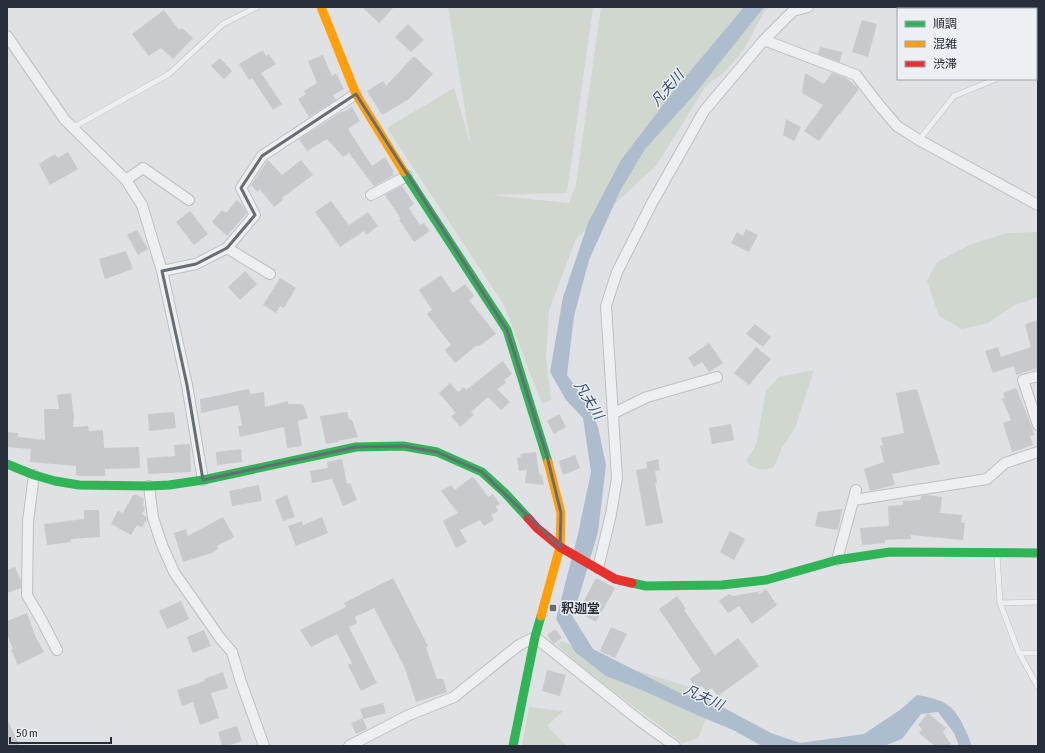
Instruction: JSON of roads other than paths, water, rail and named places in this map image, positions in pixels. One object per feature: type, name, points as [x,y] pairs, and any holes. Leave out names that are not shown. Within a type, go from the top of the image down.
[{"type":"street","points":[[321,7],[344,68],[356,94],[407,176],[507,330],[547,456],[561,513],[560,547],[535,638],[513,746]]},
{"type":"street","points":[[598,568],[611,514],[617,478],[606,306],[617,272],[652,203],[704,111],[764,40],[794,11],[808,7]]},
{"type":"street","points":[[7,36],[65,120],[126,180],[142,205],[162,271],[187,385],[203,480]]},
{"type":"street","points":[[764,40],[856,75],[898,126],[918,140],[1038,205]]},
{"type":"street","points":[[162,271],[196,264],[227,248],[255,215],[241,188],[262,156],[356,94]]},
{"type":"street","points":[[126,180],[143,168],[188,200]]},
{"type":"street","points":[[372,195],[407,176]]},
{"type":"street","points":[[227,248],[270,274]]},
{"type":"street","points":[[1038,376],[1023,380],[1038,425]]},
{"type":"street","points":[[614,413],[647,397],[717,377]]},
{"type":"street","points":[[7,464],[54,481],[79,485],[149,486],[169,485],[203,480],[356,447],[403,446],[437,452],[482,472],[505,493],[537,528],[560,547],[615,579],[646,586],[722,585],[766,580],[837,560],[890,552],[1038,553]]},
{"type":"street","points":[[837,560],[855,495],[987,479],[1005,463],[1038,452]]},
{"type":"street","points":[[34,475],[28,522],[27,595],[57,650]]},
{"type":"street","points":[[149,486],[153,518],[162,545],[178,578],[220,638],[232,652],[264,746]]},
{"type":"street","points":[[349,746],[409,715],[454,697],[519,645],[535,638]]},
{"type":"street","points":[[535,638],[640,721],[675,746]]},
{"type":"lane","points":[[72,128],[169,74],[223,24],[257,7]]},
{"type":"lane","points":[[918,140],[954,96],[994,80]]},
{"type":"lane","points":[[997,553],[1000,603],[1019,653],[1038,687]]},
{"type":"lane","points":[[1000,603],[1038,602]]},
{"type":"lane","points":[[1019,653],[1038,653]]},
{"type":"water","points":[[744,7],[764,7],[694,95],[645,149],[620,191],[589,260],[574,316],[567,375],[590,407],[598,427],[606,465],[598,532],[573,617],[593,649],[682,694],[711,701],[771,733],[800,743],[864,734],[900,710],[917,695],[938,700],[953,709],[963,724],[972,746],[959,746],[954,733],[938,712],[921,714],[902,739],[884,746],[762,746],[733,730],[642,690],[606,676],[575,652],[556,619],[578,534],[591,472],[583,418],[566,400],[550,372],[563,297],[588,223],[621,160],[672,93]]},
{"type":"place","name":"釈迦堂","points":[[553,608]]},
{"type":"water label","name":"凡夫川","points":[[667,88]]},
{"type":"water label","name":"凡夫川","points":[[589,400]]},
{"type":"water label","name":"凡夫川","points":[[704,697]]}]
